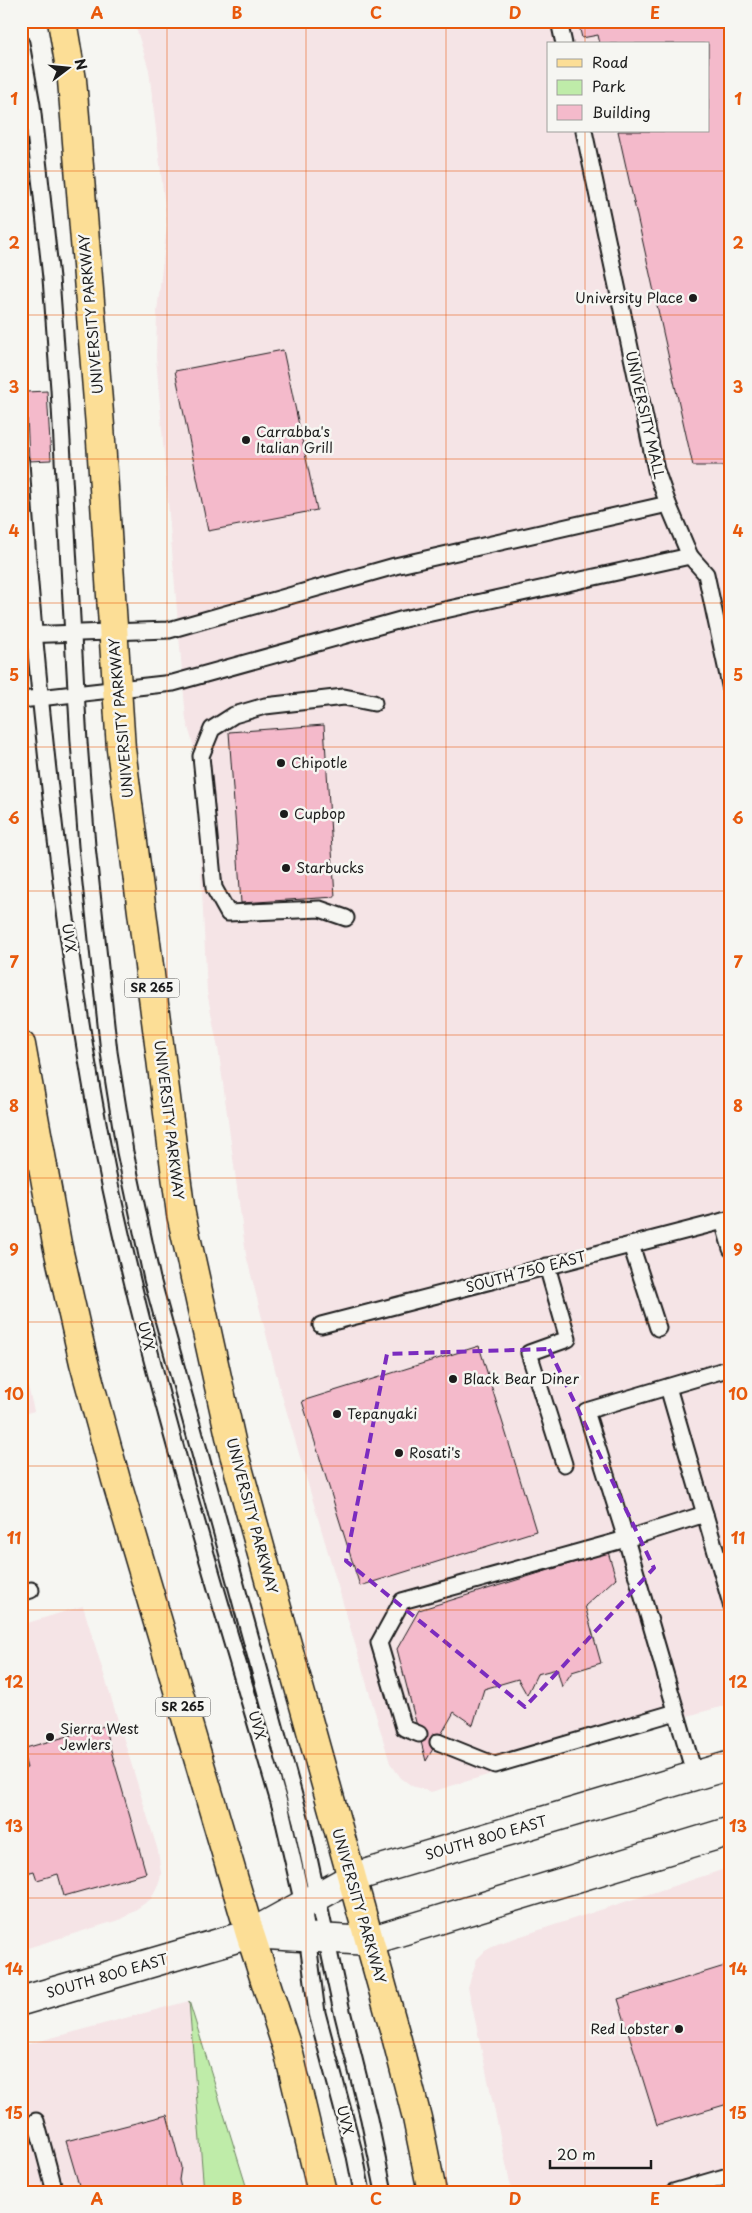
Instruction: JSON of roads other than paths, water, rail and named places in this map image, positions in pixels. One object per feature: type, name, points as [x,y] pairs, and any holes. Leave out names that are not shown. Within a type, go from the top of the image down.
[{"type":"main road","name":"UNIVERSITY PARKWAY","points":[[62,21],[72,80],[114,632],[121,749],[181,1214],[233,1450],[417,2118],[432,2192]]},
{"type":"main road","name":"SR 265","points":[[21,1045],[57,1244],[84,1363],[116,1480],[250,1934],[289,2054],[322,2192]]},
{"type":"main road","name":"SOUTH 800 EAST","points":[[21,2001],[250,1934],[351,1878],[731,1765]]},
{"type":"main road","name":"SOUTH 800 EAST","points":[[250,1934],[369,1942],[731,1831]]},
{"type":"lane","points":[[559,21],[564,42]]},
{"type":"lane","points":[[21,43],[32,105],[51,278],[60,389],[76,694],[97,951],[109,1052],[125,1152],[152,1279],[285,1757],[311,1900]]},
{"type":"lane","name":"UNIVERSITY MALL","points":[[584,132],[653,457],[668,504],[690,556],[706,574],[731,690]]},
{"type":"lane","name":"UVX","points":[[21,462],[28,635],[40,698],[80,1019],[115,1205],[158,1382],[281,1809],[311,1900],[317,1938],[317,2013],[362,2192]]},
{"type":"lane","points":[[28,635],[168,630],[395,566],[668,504]]},
{"type":"lane","points":[[21,700],[173,683],[404,619],[690,556]]},
{"type":"lane","points":[[346,918],[320,909],[228,913],[214,888],[201,756],[212,729],[234,715],[266,706],[344,696],[374,703]]},
{"type":"lane","points":[[727,1220],[731,1249]]},
{"type":"lane","name":"SOUTH 750 EAST","points":[[322,1325],[727,1220]]},
{"type":"lane","points":[[631,1245],[658,1328]]},
{"type":"lane","points":[[547,1266],[568,1339],[529,1353],[564,1464]]},
{"type":"lane","points":[[694,1776],[626,1539],[586,1411],[731,1368]]},
{"type":"lane","points":[[668,1387],[731,1604]]},
{"type":"lane","points":[[419,1734],[404,1728],[379,1643],[402,1601],[626,1539],[705,1514]]},
{"type":"lane","points":[[438,1742],[495,1765],[676,1712]]},
{"type":"lane","points":[[317,1938],[384,2192]]},
{"type":"lane","points":[[36,2121],[55,2192]]},
{"type":"lane","points":[[673,2192],[731,2175]]},
{"type":"place","name":"University Place","points":[[693,298]]},
{"type":"place","name":"Carrabba's Italian Grill","points":[[246,440]]},
{"type":"place","name":"Chipotle","points":[[281,763]]},
{"type":"place","name":"Cupbop","points":[[284,814]]},
{"type":"place","name":"Starbucks","points":[[286,868]]},
{"type":"place","name":"Black Bear Diner","points":[[453,1379]]},
{"type":"place","name":"Tepanyaki","points":[[337,1414]]},
{"type":"place","name":"Rosati's","points":[[399,1453]]},
{"type":"place","name":"Sierra West Jewlers","points":[[50,1737]]},
{"type":"place","name":"Red Lobster","points":[[679,2029]]}]
